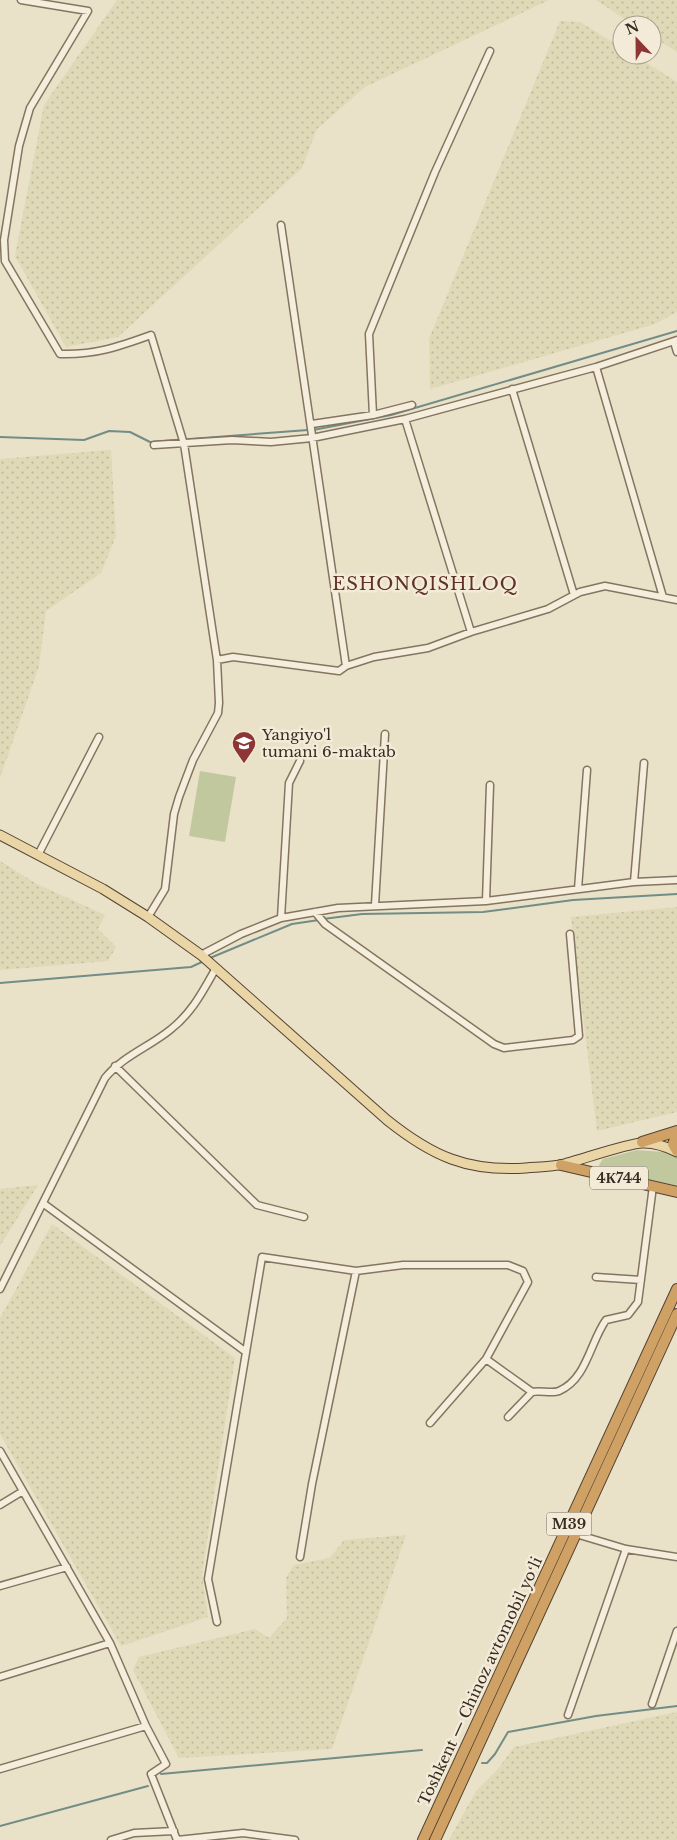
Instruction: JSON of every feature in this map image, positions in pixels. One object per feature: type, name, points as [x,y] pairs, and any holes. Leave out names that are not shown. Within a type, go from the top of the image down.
[{"type":"highway","points":[[642,1142],[677,1132]]},
{"type":"highway","points":[[677,1132],[673,1144],[677,1152]]},
{"type":"highway","name":"4К744","points":[[561,1165],[677,1192]]},
{"type":"highway","name":"Toshkent — Chinoz avtomobil yoʻli","points":[[423,1840],[675,1303],[677,1289]]},
{"type":"highway","name":"Toshkent — Chinoz avtomobil yoʻli","points":[[435,1840],[677,1314]]},
{"type":"main road","points":[[0,834],[103,890],[148,917],[201,955],[387,1120],[426,1148],[450,1160],[481,1168],[514,1169],[561,1165],[642,1142],[662,1146],[677,1152]]},
{"type":"street","points":[[21,0],[88,11],[30,108],[19,146],[4,240],[5,261],[60,354],[86,355],[112,350],[151,335],[184,444],[218,660],[218,713],[193,760],[179,797],[174,814],[165,888],[148,917]]},
{"type":"street","points":[[372,415],[369,334],[436,172],[490,51]]},
{"type":"street","points":[[281,225],[312,424],[312,438],[346,666]]},
{"type":"street","points":[[154,445],[232,440],[271,442],[312,438],[405,420],[596,367],[676,341],[677,352]]},
{"type":"street","points":[[596,367],[663,597]]},
{"type":"street","points":[[512,390],[574,595]]},
{"type":"street","points":[[312,424],[372,415],[412,405]]},
{"type":"street","points":[[405,420],[470,632]]},
{"type":"street","points":[[218,660],[232,657],[339,671],[346,666],[389,654],[428,648],[470,632],[548,609],[574,595],[605,586],[677,600]]},
{"type":"street","points":[[375,905],[385,734]]},
{"type":"street","points":[[38,855],[99,737]]},
{"type":"street","points":[[281,918],[289,783],[300,761]]},
{"type":"street","points":[[634,882],[644,763]]},
{"type":"street","points":[[578,889],[587,770]]},
{"type":"street","points":[[486,901],[490,784]]},
{"type":"street","points":[[201,955],[241,934],[281,918],[316,912],[375,905],[486,901],[634,882],[677,880]]},
{"type":"street","points":[[316,912],[325,924],[494,1044],[504,1048],[573,1040],[579,1036],[570,934]]},
{"type":"street","points":[[0,1289],[44,1204],[105,1078],[115,1066],[169,1031],[186,1016],[213,966]]},
{"type":"street","points":[[115,1066],[257,1205],[304,1217]]},
{"type":"street","points":[[486,1359],[532,1392],[557,1392],[575,1380],[587,1358],[596,1334],[606,1320],[628,1315],[638,1302],[654,1186]]},
{"type":"street","points":[[44,1204],[246,1352]]},
{"type":"street","points":[[217,1622],[208,1579],[262,1257],[356,1271],[403,1265],[508,1265],[523,1271],[528,1282],[486,1359],[430,1423]]},
{"type":"street","points":[[300,1557],[312,1484],[356,1271]]},
{"type":"street","points":[[596,1277],[642,1280]]},
{"type":"street","points":[[508,1417],[532,1392]]},
{"type":"street","points":[[0,1451],[110,1643],[146,1726],[166,1764],[151,1774],[177,1840],[243,1833],[295,1840]]},
{"type":"street","points":[[0,1505],[23,1491]]},
{"type":"street","points":[[576,1534],[626,1549],[677,1558]]},
{"type":"street","points":[[568,1714],[626,1549]]},
{"type":"street","points":[[0,1586],[66,1567]]},
{"type":"street","points":[[652,1704],[677,1631]]},
{"type":"street","points":[[0,1677],[110,1643]]},
{"type":"street","points":[[0,1769],[146,1726]]},
{"type":"street","points":[[111,1840],[134,1833],[174,1831]]},
{"type":"shaded area","points":[[117,0],[549,0],[365,87],[317,129],[302,168],[118,337],[66,347],[15,256],[44,105]]},
{"type":"shaded area","points":[[596,0],[677,0],[677,52],[662,42],[662,15],[619,15]]},
{"type":"shaded area","points":[[560,21],[580,22],[612,42],[612,65],[650,65],[677,82],[677,312],[655,324],[430,389],[429,339]]},
{"type":"shaded area","points":[[111,450],[116,536],[101,573],[46,611],[39,666],[0,778],[0,459]]},
{"type":"shaded area","points":[[0,861],[37,884],[105,915],[98,929],[116,947],[108,961],[0,970]]},
{"type":"shaded area","points":[[677,907],[677,1112],[597,1131],[571,917]]},
{"type":"shaded area","points":[[38,1185],[0,1246],[0,1189]]},
{"type":"shaded area","points":[[52,1224],[235,1358],[202,1574],[208,1617],[121,1646],[0,1434],[0,1318]]},
{"type":"shaded area","points":[[406,1535],[332,1749],[179,1758],[133,1670],[139,1657],[255,1629],[269,1638],[287,1618],[286,1578],[294,1565],[330,1558],[344,1540]]},
{"type":"shaded area","points":[[677,1712],[677,1840],[449,1840],[476,1791],[498,1769],[514,1747]]},
{"type":"green space","points":[[200,771],[236,777],[225,842],[189,836]]},
{"type":"green space","points":[[637,1150],[664,1152],[677,1158],[677,1186],[601,1169],[599,1165],[603,1159]]},
{"type":"waterway","points":[[313,430],[391,415],[677,331]]},
{"type":"waterway","points":[[0,437],[84,440],[109,431],[130,432],[150,442],[308,430]]},
{"type":"waterway","points":[[323,919],[362,914],[483,912],[573,900],[677,894]]},
{"type":"waterway","points":[[210,958],[292,924],[319,920]]},
{"type":"waterway","points":[[0,983],[191,967],[204,961]]},
{"type":"waterway","points":[[482,1763],[487,1763],[495,1754],[508,1732],[596,1716],[677,1706]]},
{"type":"waterway","points":[[161,1774],[422,1750]]},
{"type":"waterway","points":[[0,1826],[148,1786]]},
{"type":"place","name":"Yangiyo'l tumani 6-maktab","points":[[244,764]]},
{"type":"district","name":"ESHONQISHLOQ","points":[[425,584]]}]
